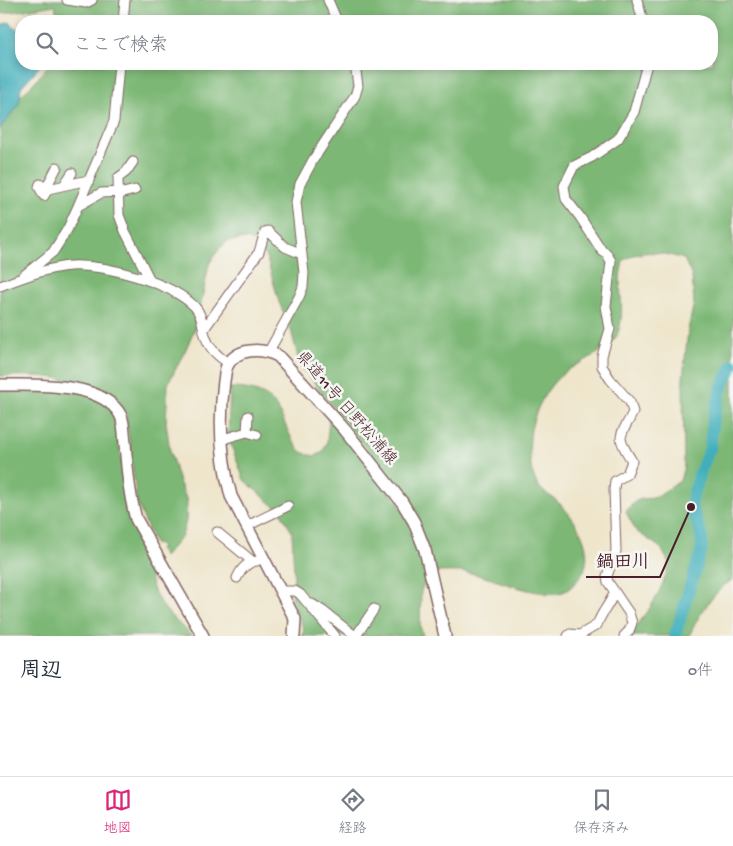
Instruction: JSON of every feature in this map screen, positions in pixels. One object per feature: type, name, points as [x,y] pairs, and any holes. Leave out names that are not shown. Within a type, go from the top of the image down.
[{"type":"main road","name":"県道11号 日野松浦線","points":[[229,363],[234,357],[245,351],[269,352],[278,356],[345,430],[402,502],[414,522],[425,550],[445,636]]},
{"type":"main road","points":[[229,363],[226,367],[222,394],[226,476],[231,496],[295,619],[294,636]]},
{"type":"main road","points":[[0,385],[38,384],[90,391],[109,401],[122,417],[131,499],[136,519],[203,636]]},
{"type":"street","points":[[67,0],[86,3],[92,0]]},
{"type":"street","points":[[124,15],[125,0]]},
{"type":"street","points":[[328,0],[334,15]]},
{"type":"street","points":[[638,0],[642,15]]},
{"type":"street","points":[[19,280],[53,252],[67,230],[114,120],[118,70]]},
{"type":"street","points":[[269,352],[303,287],[304,274],[296,202],[300,184],[313,160],[355,96],[358,86],[356,70]]},
{"type":"street","points":[[624,636],[632,623],[629,613],[614,593],[607,576],[616,551],[615,481],[627,474],[632,461],[620,442],[620,434],[633,412],[630,402],[602,366],[602,356],[610,328],[606,306],[611,261],[566,199],[564,186],[574,166],[592,157],[618,139],[634,112],[645,70]]},
{"type":"street","points":[[133,162],[126,172],[118,178],[119,215],[150,280]]},
{"type":"street","points":[[50,188],[48,184],[57,167]]},
{"type":"street","points":[[64,185],[72,173]]},
{"type":"street","points":[[40,184],[39,187],[44,196],[50,188],[84,181],[88,184]]},
{"type":"street","points":[[78,206],[101,193],[119,193],[135,190]]},
{"type":"street","points":[[204,329],[258,252],[265,232],[268,231],[285,247],[302,254]]},
{"type":"street","points":[[0,286],[69,266],[89,266],[150,280],[176,293],[195,307],[203,319],[210,348],[220,358],[229,363]]},
{"type":"street","points":[[247,432],[248,416]]},
{"type":"street","points":[[223,439],[247,432],[257,434]]},
{"type":"street","points":[[247,526],[288,506]]},
{"type":"street","points":[[217,532],[252,562]]},
{"type":"street","points":[[237,578],[241,569],[252,562],[265,560]]},
{"type":"street","points":[[281,591],[295,591],[355,636],[374,609]]},
{"type":"street","points":[[568,636],[570,634],[580,635],[597,625],[602,611],[610,603],[614,593]]},
{"type":"street","points":[[307,601],[335,636]]},
{"type":"green space","points":[[0,0],[733,0],[733,579],[719,590],[707,604],[689,636],[627,636],[653,603],[663,583],[669,563],[661,548],[636,531],[626,512],[635,502],[660,495],[680,481],[684,466],[683,379],[688,330],[694,303],[692,276],[684,259],[661,254],[644,253],[636,254],[623,261],[620,279],[621,321],[617,335],[608,346],[561,375],[539,405],[531,430],[530,444],[530,461],[534,476],[540,488],[565,509],[577,526],[586,546],[587,556],[581,576],[571,587],[563,592],[552,593],[523,589],[470,573],[436,572],[404,496],[300,365],[291,330],[279,302],[267,259],[259,245],[247,239],[228,241],[219,249],[209,264],[197,323],[168,384],[166,422],[170,451],[187,501],[186,521],[182,536],[164,557],[159,549],[161,548],[159,543],[155,545],[137,503],[126,415],[116,396],[111,392],[72,381],[37,376],[0,376],[0,118],[44,70],[718,70],[718,15],[57,15],[55,5],[0,14]]},
{"type":"green space","points":[[0,385],[89,393],[112,409],[130,507],[156,564],[149,570],[154,591],[164,608],[192,636],[0,636]]},
{"type":"green space","points":[[230,388],[257,392],[271,400],[280,412],[294,443],[307,454],[315,456],[323,452],[327,442],[329,418],[398,502],[414,530],[427,576],[421,591],[420,626],[423,636],[302,636],[304,630],[292,600],[294,574],[292,532],[280,511],[244,480],[228,437]]},
{"type":"water","points":[[10,22],[15,28],[15,70],[37,70],[21,87],[19,104],[0,129],[0,25]]},
{"type":"waterway","points":[[675,636],[702,548],[701,534],[691,507],[694,490],[710,448],[713,418],[722,386],[733,365]]},
{"type":"place","name":"鍋田川","points":[[691,507]]}]
